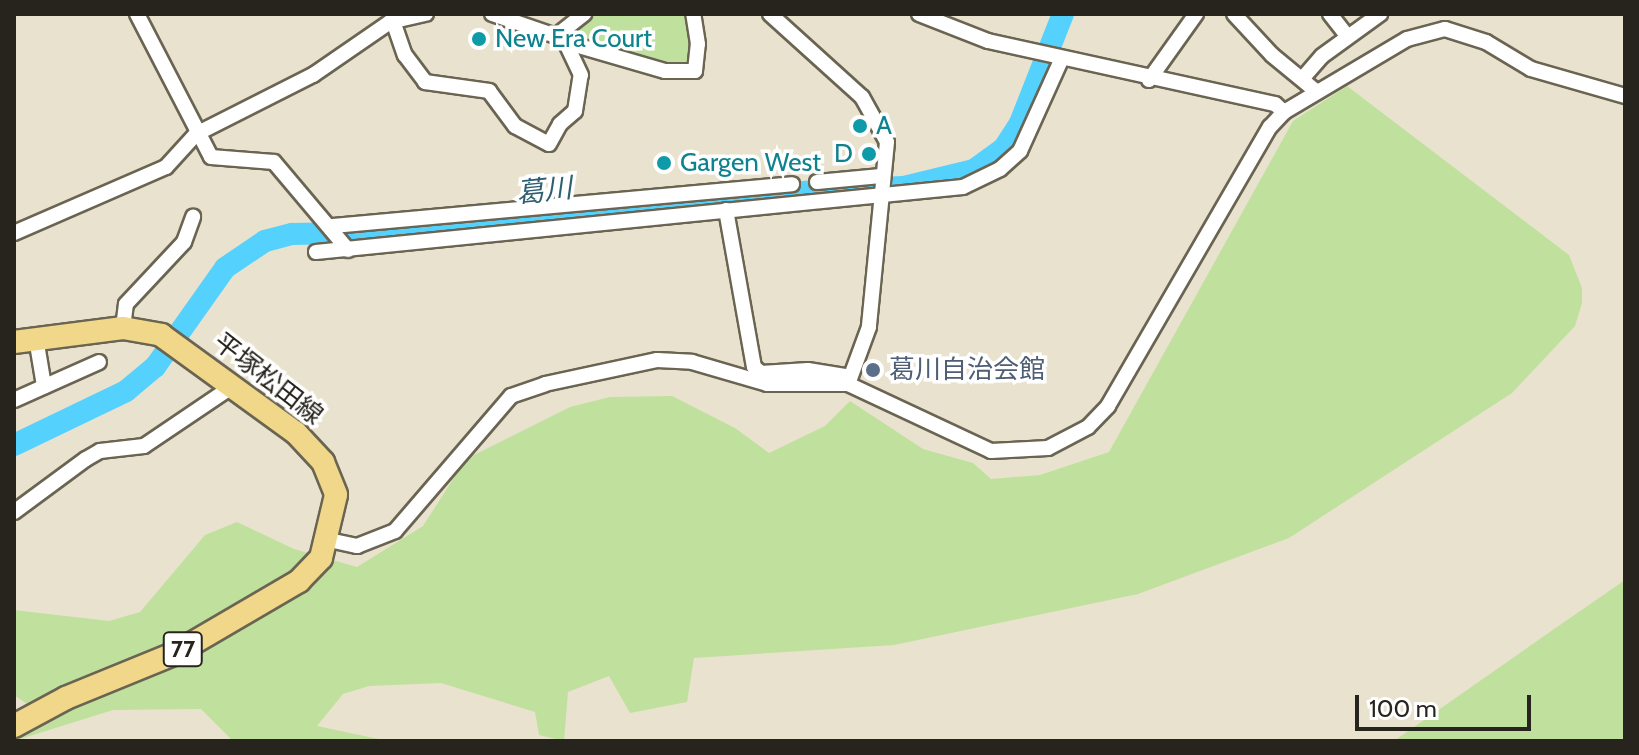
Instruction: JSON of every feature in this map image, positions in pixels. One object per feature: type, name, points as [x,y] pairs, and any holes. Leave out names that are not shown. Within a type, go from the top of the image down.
[{"type":"main road","name":"平塚松田線","points":[[14,726],[66,698],[176,653],[270,602],[312,571],[329,540],[336,495],[323,462],[296,433],[161,335],[123,328],[25,340]]},
{"type":"street","points":[[137,14],[196,134],[211,157],[213,176]]},
{"type":"street","points":[[14,233],[166,167],[196,134],[313,75],[390,19],[426,14]]},
{"type":"street","points":[[492,14],[665,71],[695,71],[698,44],[693,14]]},
{"type":"street","points":[[564,38],[584,14]]},
{"type":"street","points":[[770,14],[828,62],[879,119],[887,142],[878,197],[869,327],[849,380]]},
{"type":"street","points":[[919,14],[988,41],[1149,80],[1275,104],[1284,112]]},
{"type":"street","points":[[1149,80],[1196,14]]},
{"type":"street","points":[[1234,14],[1317,92]]},
{"type":"street","points":[[1330,14],[1347,36]]},
{"type":"street","points":[[1302,79],[1347,36],[1380,14]]},
{"type":"street","points":[[390,19],[405,55],[425,82],[489,91],[515,126],[549,144],[575,111],[581,75],[564,38]]},
{"type":"street","points":[[726,210],[754,367],[761,373],[808,370],[849,380],[991,451],[1048,448],[1088,427],[1108,406],[1270,127],[1284,112],[1407,39],[1445,29],[1486,42],[1531,69],[1625,96]]},
{"type":"street","points":[[316,252],[963,187],[1000,169],[1026,142],[1062,58]]},
{"type":"street","points":[[211,157],[270,159],[334,227],[347,248]]},
{"type":"street","points":[[817,182],[881,176]]},
{"type":"street","points":[[334,227],[792,184]]},
{"type":"street","points":[[630,197],[632,220]]},
{"type":"street","points":[[123,328],[126,304],[184,242],[193,217]]},
{"type":"street","points":[[25,340],[44,386]]},
{"type":"street","points":[[329,540],[357,546],[395,531],[496,408],[536,386],[674,359],[767,384],[849,380]]},
{"type":"street","points":[[14,400],[99,362]]},
{"type":"street","points":[[14,512],[100,451],[144,446],[233,386]]},
{"type":"green space","points":[[590,14],[686,14],[691,19],[692,64],[666,64],[572,37]]},
{"type":"green space","points":[[1347,86],[1569,255],[1582,288],[1582,303],[1575,326],[1512,393],[1289,538],[1138,594],[894,645],[694,658],[687,702],[630,713],[609,676],[568,692],[564,741],[539,735],[535,712],[441,683],[369,686],[343,694],[317,726],[388,741],[233,741],[201,709],[113,710],[14,741],[25,730],[30,706],[14,695],[14,610],[109,621],[140,612],[205,535],[237,522],[294,549],[357,567],[423,526],[466,459],[570,407],[610,397],[672,396],[735,428],[769,453],[825,426],[850,401],[923,449],[973,463],[991,479],[1040,475],[1109,452],[1293,121]]},
{"type":"green space","points":[[1625,580],[1625,741],[1394,741],[1557,627]]},
{"type":"waterway","name":"葛川","points":[[14,445],[126,391],[155,367],[225,268],[265,241],[292,234],[450,231],[821,190],[904,187],[974,170],[1004,148],[1020,123],[1063,14]]},
{"type":"place","name":"New Era Court","points":[[479,39]]},
{"type":"place","name":"A","points":[[860,126]]},
{"type":"place","name":"D","points":[[869,154]]},
{"type":"place","name":"Gargen West","points":[[664,163]]},
{"type":"place","name":"葛川自治会館","points":[[873,370]]}]
